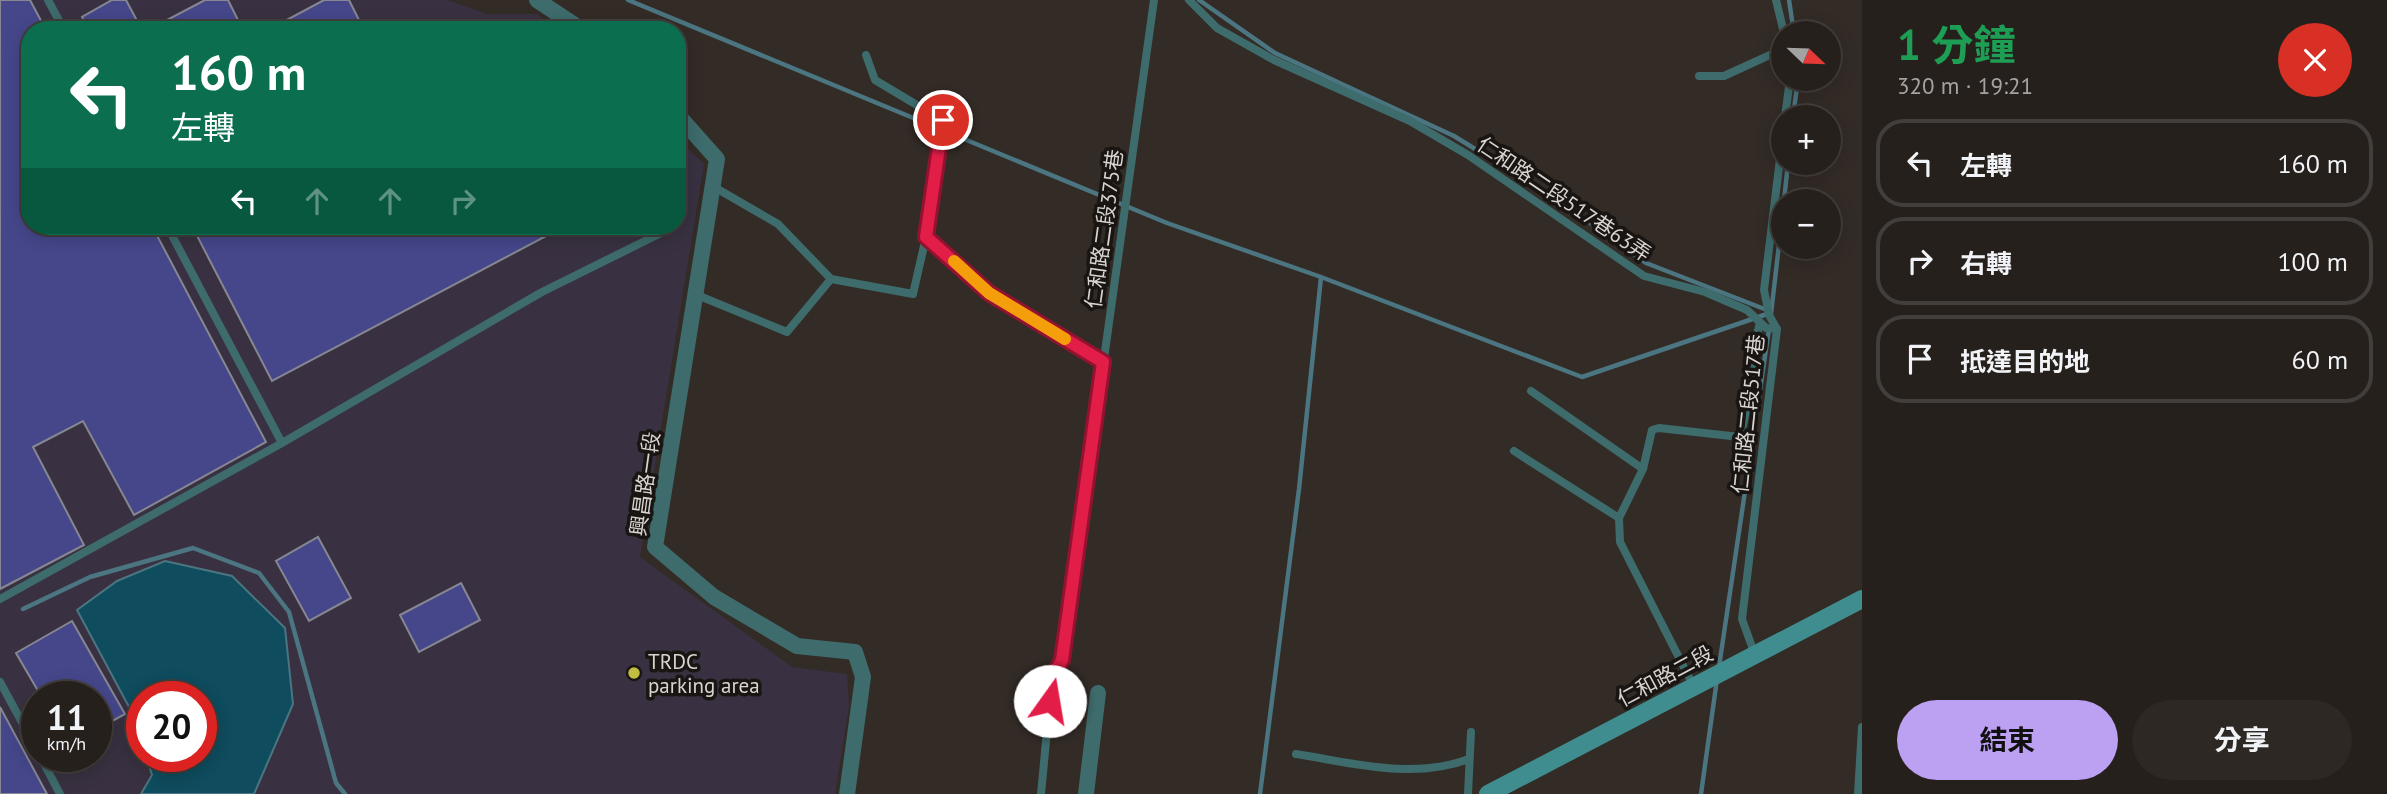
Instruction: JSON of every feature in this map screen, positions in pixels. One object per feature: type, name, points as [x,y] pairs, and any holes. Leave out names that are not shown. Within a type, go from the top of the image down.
[{"type":"main road","name":"仁和路二段","points":[[1488,794],[1862,599]]},
{"type":"street","points":[[537,0],[568,21]]},
{"type":"street","name":"興昌路一段","points":[[686,124],[717,159],[715,187],[655,547],[714,597],[797,646],[855,653],[863,677],[847,794]]},
{"type":"street","points":[[1086,794],[1098,693]]},
{"type":"lane","points":[[48,0],[59,21]]},
{"type":"lane","name":"仁和路二段375巷","points":[[1041,794],[1052,678],[1062,660],[1154,0]]},
{"type":"lane","name":"仁和路二段517巷63弄","points":[[1189,0],[1217,28],[1273,60],[1410,121],[1468,155],[1644,276],[1705,292],[1747,310],[1766,328],[1777,329]]},
{"type":"lane","points":[[1776,0],[1781,21]]},
{"type":"lane","points":[[1699,76],[1724,76],[1771,54]]},
{"type":"lane","points":[[715,187],[778,224],[831,279],[913,294],[926,237],[943,120],[875,80],[866,55]]},
{"type":"lane","name":"仁和路二段517巷","points":[[1755,655],[1742,619],[1777,329],[1769,315],[1764,290],[1778,175]]},
{"type":"lane","points":[[172,235],[282,443]]},
{"type":"lane","points":[[0,599],[282,443],[542,292],[657,235]]},
{"type":"lane","points":[[926,237],[989,293],[1103,362]]},
{"type":"lane","points":[[697,295],[787,332],[831,279]]},
{"type":"lane","points":[[1694,687],[1620,542],[1619,518],[1643,469],[1652,430],[1659,428],[1740,437],[1746,418],[1753,352],[1760,323]]},
{"type":"lane","points":[[1531,391],[1643,469]]},
{"type":"lane","points":[[1514,451],[1619,518]]},
{"type":"lane","points":[[0,682],[21,721]]},
{"type":"lane","points":[[1858,794],[1862,727]]},
{"type":"lane","points":[[1468,794],[1471,732]]},
{"type":"lane","points":[[1296,754],[1377,767],[1424,770],[1469,759]]},
{"type":"lane","points":[[48,772],[60,794]]},
{"type":"shaded area","points":[[0,0],[447,0],[487,14],[537,14],[546,21],[21,21],[21,235],[686,235],[686,147],[704,164],[640,557],[792,667],[847,674],[849,706],[835,794],[0,794]]},
{"type":"water","points":[[165,561],[232,576],[285,628],[293,704],[254,794],[141,794],[152,775],[151,772],[217,772],[217,681],[126,681],[126,701],[77,610],[117,581]]},
{"type":"building","points":[[0,0],[30,0],[41,21],[21,21],[21,235],[157,235],[266,442],[134,515],[83,421],[33,447],[84,545],[0,589]]},
{"type":"building","points":[[112,0],[126,0],[137,21],[84,21],[82,17]]},
{"type":"building","points":[[205,0],[228,0],[238,21],[165,21]]},
{"type":"building","points":[[324,0],[349,0],[360,21],[285,21]]},
{"type":"building","points":[[197,235],[548,235],[272,381]]},
{"type":"building","points":[[318,537],[351,598],[309,621],[276,561]]},
{"type":"building","points":[[461,583],[480,620],[419,652],[400,615]]},
{"type":"building","points":[[72,621],[106,681],[32,681],[16,653]]},
{"type":"building","points":[[112,691],[125,714],[112,721]]},
{"type":"building","points":[[0,707],[21,746],[21,772],[35,772],[47,794],[0,794]]},
{"type":"waterway","points":[[628,0],[679,21]]},
{"type":"waterway","points":[[1199,0],[1275,53],[1454,136],[1561,202],[1646,263],[1767,310]]},
{"type":"waterway","points":[[1789,0],[1792,21]]},
{"type":"waterway","points":[[686,24],[1167,223],[1321,277],[1582,377],[1770,313]]},
{"type":"waterway","points":[[1795,105],[1796,91]]},
{"type":"waterway","points":[[1785,189],[1787,175]]},
{"type":"waterway","points":[[1771,314],[1777,259]]},
{"type":"waterway","points":[[1260,794],[1299,489],[1321,277]]},
{"type":"waterway","points":[[1719,667],[1769,329]]},
{"type":"waterway","points":[[23,609],[90,577],[193,548],[259,573],[289,612],[336,783],[345,794]]},
{"type":"waterway","points":[[1701,794],[1717,679]]},
{"type":"slow traffic","points":[[954,261],[989,293],[1065,339]]},
{"type":"place","name":"TRDC parking area","points":[[634,673]]},
{"type":"route","points":[[943,120],[926,237],[989,293],[1103,362],[1062,660],[1052,678],[1050,701]]}]
